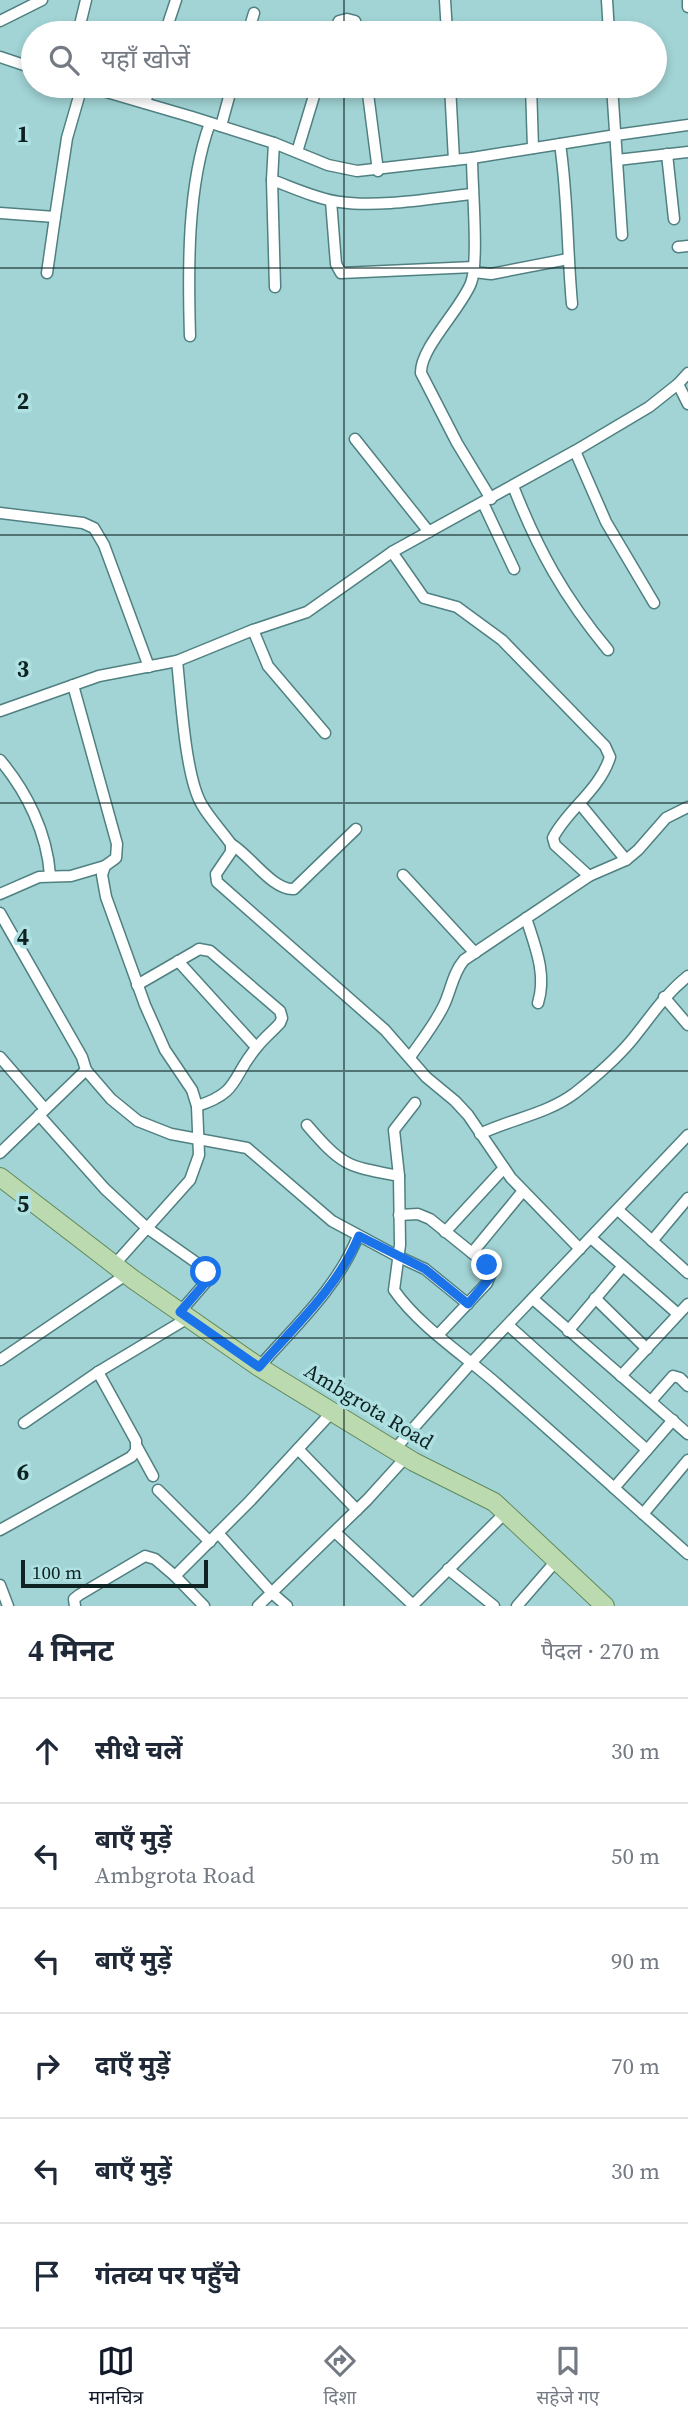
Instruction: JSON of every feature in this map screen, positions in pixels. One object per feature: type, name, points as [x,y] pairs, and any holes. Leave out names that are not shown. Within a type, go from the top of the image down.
[{"type":"main road","name":"Ambgrota Road","points":[[0,1177],[121,1269],[259,1367],[400,1453],[490,1499],[606,1606]]},
{"type":"street","points":[[0,20],[42,0]]},
{"type":"street","points":[[81,21],[86,0]]},
{"type":"street","points":[[169,21],[176,0]]},
{"type":"street","points":[[445,0],[446,21]]},
{"type":"street","points":[[607,0],[608,21]]},
{"type":"street","points":[[688,0],[688,7]]},
{"type":"street","points":[[252,21],[254,13]]},
{"type":"street","points":[[0,57],[21,64]]},
{"type":"street","points":[[47,273],[67,138],[80,98]]},
{"type":"street","points":[[127,98],[274,143],[342,169],[378,171],[688,125]]},
{"type":"street","points":[[145,103],[146,98]]},
{"type":"street","points":[[190,336],[190,261],[201,148],[227,98]]},
{"type":"street","points":[[297,152],[313,98]]},
{"type":"street","points":[[369,98],[378,171]]},
{"type":"street","points":[[451,98],[454,160]]},
{"type":"street","points":[[531,98],[533,148]]},
{"type":"street","points":[[613,98],[622,235]]},
{"type":"street","points":[[274,143],[272,175],[275,287]]},
{"type":"street","points":[[560,144],[566,187],[572,304]]},
{"type":"street","points":[[617,160],[688,152]]},
{"type":"street","points":[[667,154],[674,219]]},
{"type":"street","points":[[472,159],[474,269],[464,296],[428,352],[421,373],[487,501],[514,569]]},
{"type":"street","points":[[272,175],[331,201],[344,203],[472,194]]},
{"type":"street","points":[[331,201],[336,264],[341,273],[474,269],[491,274],[568,259]]},
{"type":"street","points":[[0,213],[55,217]]},
{"type":"street","points":[[0,711],[99,676],[177,661],[253,630],[307,612],[391,552],[487,501],[649,407],[688,373]]},
{"type":"street","points":[[678,384],[688,404]]},
{"type":"street","points":[[355,439],[429,532]]},
{"type":"street","points":[[575,451],[606,522],[654,603]]},
{"type":"street","points":[[513,486],[545,560],[576,611],[608,650]]},
{"type":"street","points":[[0,513],[83,523],[94,528],[104,545],[149,667]]},
{"type":"street","points":[[391,552],[424,598],[457,607],[502,640],[605,746],[609,761],[580,804],[555,833],[553,841],[589,876]]},
{"type":"street","points":[[253,630],[268,666],[325,733]]},
{"type":"street","points":[[177,661],[187,744],[197,793],[202,805],[231,844],[280,887],[293,889],[356,829]]},
{"type":"street","points":[[0,894],[50,875],[71,876],[105,866],[117,858],[117,844],[73,685]]},
{"type":"street","points":[[0,760],[18,783],[32,811],[47,850],[50,875]]},
{"type":"street","points":[[580,804],[626,860]]},
{"type":"street","points":[[410,1057],[445,1003],[458,967],[589,876],[626,860],[666,818],[688,807]]},
{"type":"street","points":[[231,844],[231,852],[216,874],[218,883],[358,1005],[410,1057],[426,1077],[468,1115],[523,1191],[580,1249]]},
{"type":"street","points":[[0,1360],[121,1269],[147,1228],[190,1180],[199,1155],[197,1106],[190,1085],[165,1050],[137,985],[106,897],[102,875],[105,866]]},
{"type":"street","points":[[402,875],[475,953]]},
{"type":"street","points":[[0,913],[82,1058],[86,1070],[111,1099],[138,1121],[171,1134],[247,1147],[318,1211],[359,1236],[425,1269],[468,1304]]},
{"type":"street","points":[[526,918],[541,973],[538,1003]]},
{"type":"street","points":[[137,985],[199,949],[210,951],[277,1007],[282,1015],[280,1023],[256,1047],[232,1087],[224,1094],[197,1106]]},
{"type":"street","points":[[178,961],[256,1047]]},
{"type":"street","points":[[480,1134],[562,1102],[612,1061],[631,1041],[664,997],[688,976]]},
{"type":"street","points":[[664,997],[688,1025]]},
{"type":"street","points":[[0,1056],[83,1167],[147,1228],[193,1258],[206,1272],[206,1282],[184,1315],[24,1423]]},
{"type":"street","points":[[0,1153],[86,1070]]},
{"type":"street","points":[[415,1103],[394,1130],[399,1176],[399,1257],[394,1290],[438,1335],[688,1554]]},
{"type":"street","points":[[307,1125],[332,1154],[347,1164],[399,1176]]},
{"type":"street","points":[[258,1606],[357,1510],[472,1362],[688,1135]]},
{"type":"street","points":[[445,1232],[505,1168]]},
{"type":"street","points":[[472,1253],[523,1191]]},
{"type":"street","points":[[652,1241],[688,1198]]},
{"type":"street","points":[[618,1210],[688,1273]]},
{"type":"street","points":[[399,1215],[423,1216],[487,1265],[491,1273],[487,1283],[438,1335]]},
{"type":"street","points":[[259,1367],[337,1278],[350,1258],[359,1236]]},
{"type":"street","points":[[591,1238],[678,1314]]},
{"type":"street","points":[[568,1331],[623,1266]]},
{"type":"street","points":[[595,1298],[647,1349]]},
{"type":"street","points":[[533,1299],[688,1434]]},
{"type":"street","points":[[621,1376],[688,1304]]},
{"type":"street","points":[[508,1325],[647,1450]]},
{"type":"street","points":[[98,1372],[153,1476]]},
{"type":"street","points":[[651,1401],[673,1376],[680,1378],[688,1386]]},
{"type":"street","points":[[175,1576],[332,1412]]},
{"type":"street","points":[[614,1488],[673,1420]]},
{"type":"street","points":[[0,1530],[131,1457],[137,1447]]},
{"type":"street","points":[[298,1449],[357,1510]]},
{"type":"street","points":[[643,1514],[688,1460]]},
{"type":"street","points":[[158,1490],[210,1542]]},
{"type":"street","points":[[335,1532],[412,1606],[506,1512]]},
{"type":"street","points":[[218,1533],[287,1606]]},
{"type":"street","points":[[75,1606],[74,1599],[79,1595],[141,1557],[151,1556],[204,1606]]},
{"type":"street","points":[[517,1606],[556,1561]]},
{"type":"street","points":[[448,1569],[494,1606]]},
{"type":"street","points":[[0,1585],[8,1606]]},
{"type":"route","points":[[206,1272],[206,1282],[180,1312],[259,1367],[337,1278],[350,1258],[359,1236],[425,1269],[468,1304],[490,1278],[487,1265]]}]
